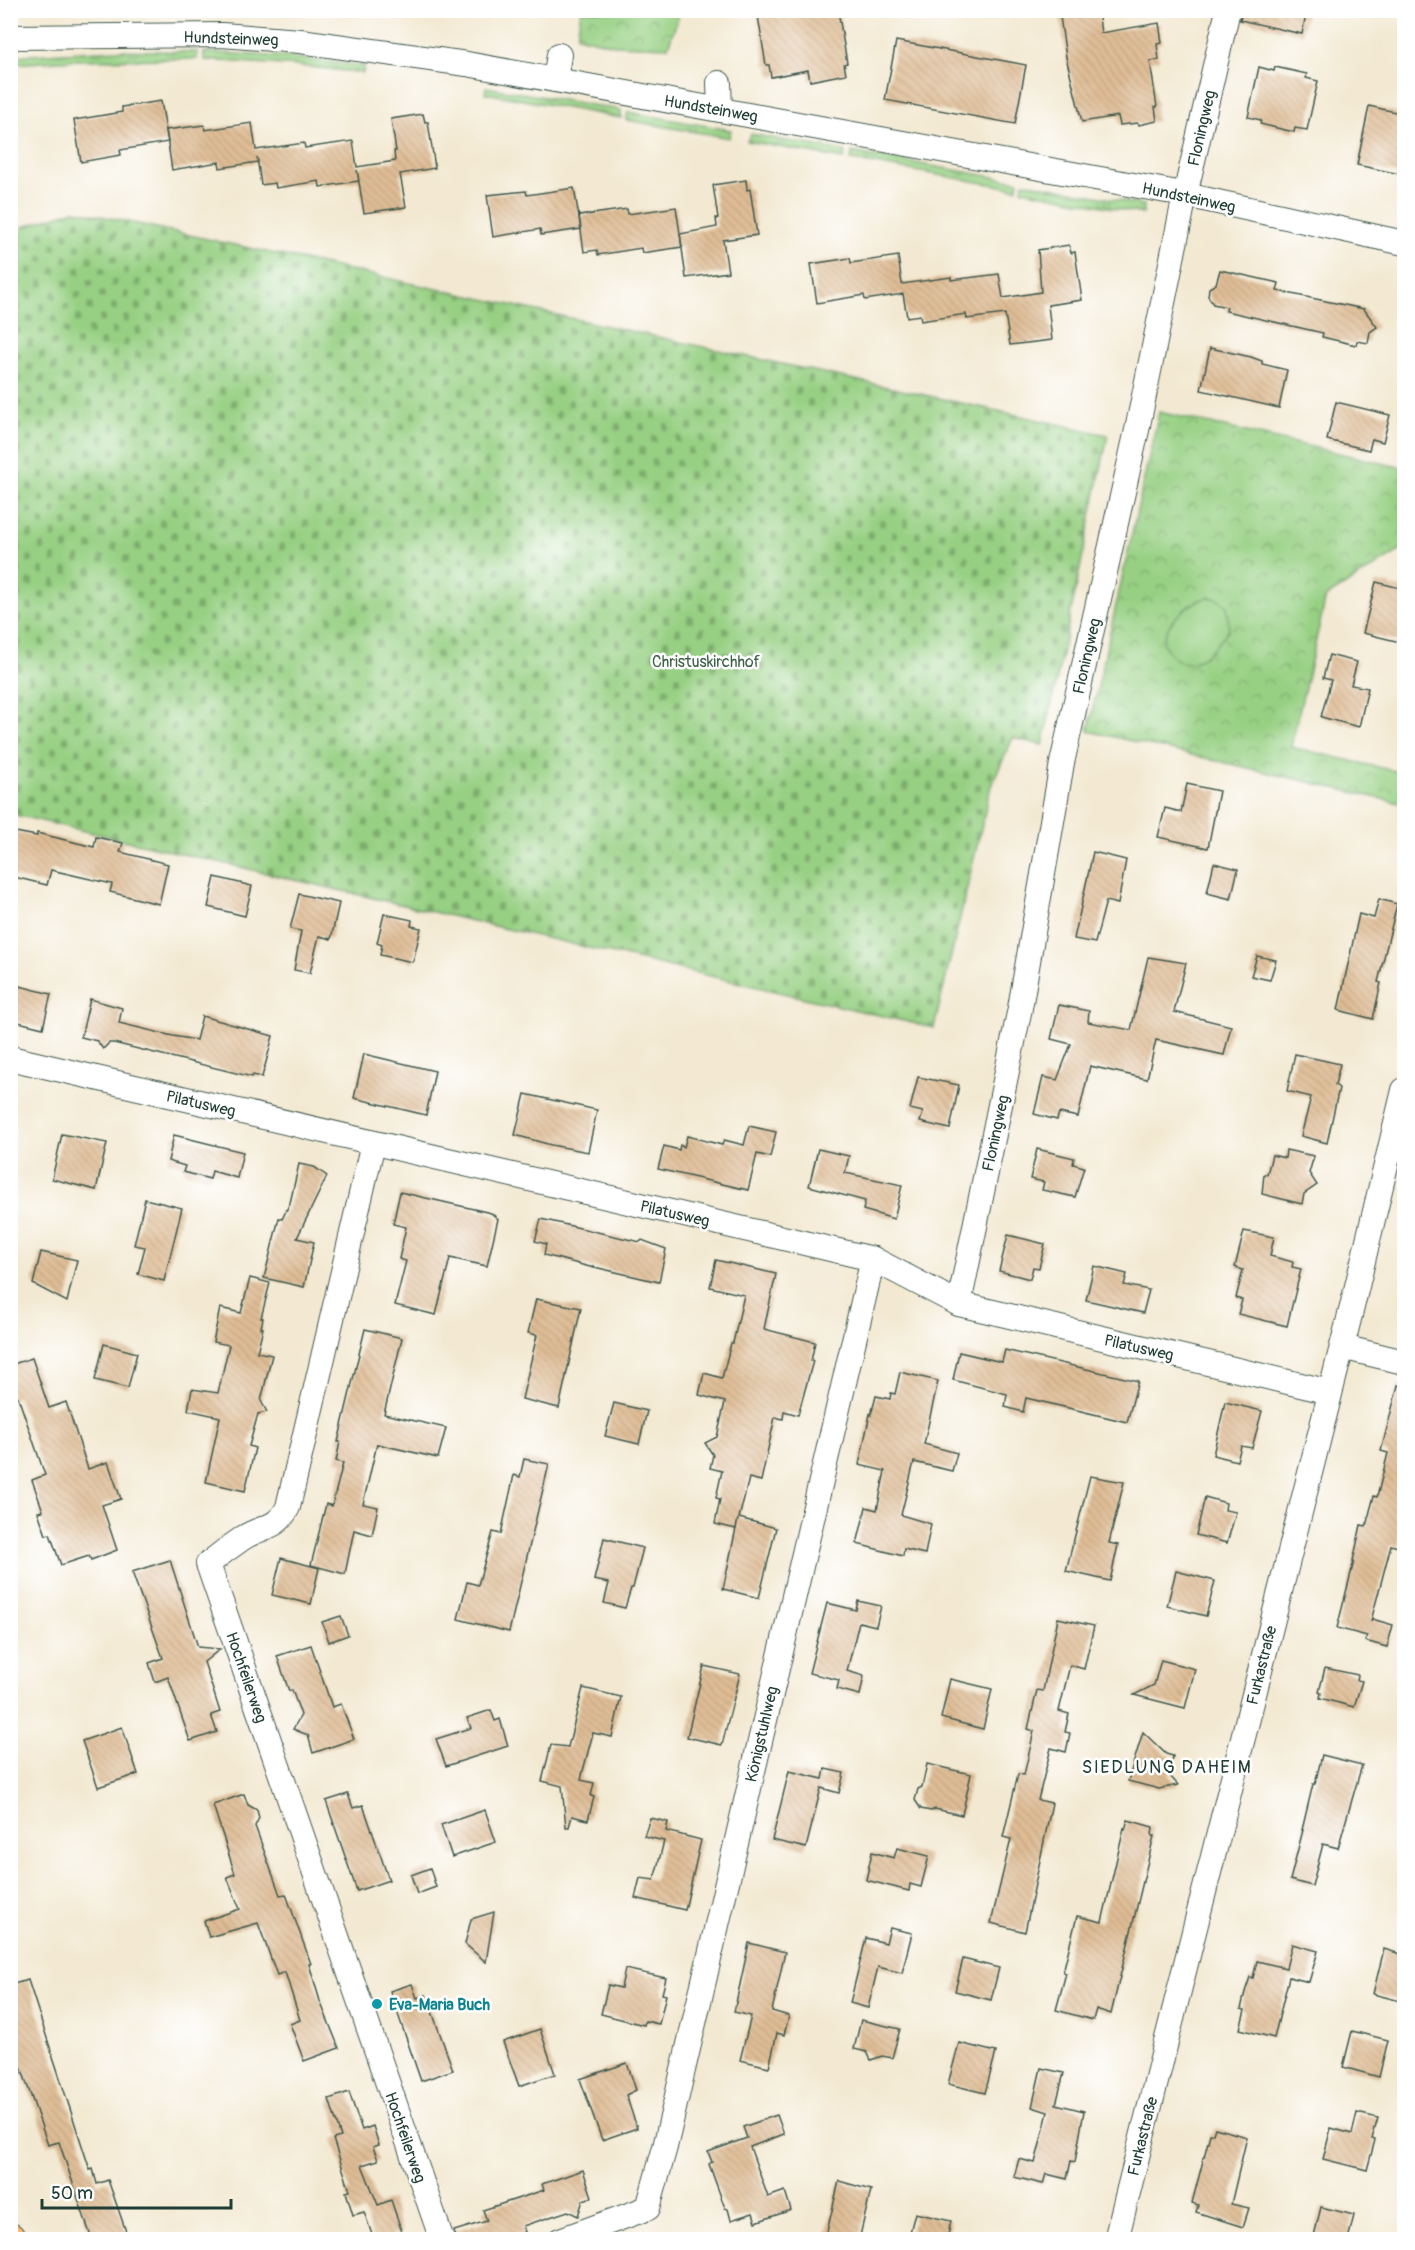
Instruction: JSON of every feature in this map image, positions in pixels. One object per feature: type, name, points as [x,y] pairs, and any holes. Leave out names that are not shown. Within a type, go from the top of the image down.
[{"type":"street","name":"Floningweg","points":[[959,1304],[1020,1008],[1062,764],[1137,430],[1185,195],[1228,10]]},
{"type":"street","name":"Hundsteinweg","points":[[10,37],[222,35],[300,41],[467,64],[1185,195],[1404,243]]},
{"type":"street","points":[[555,80],[559,55]]},
{"type":"street","points":[[719,83],[720,110]]},
{"type":"street","name":"Pilatusweg","points":[[10,1058],[873,1259],[959,1304],[1330,1392]]},
{"type":"street","name":"Furkastraße","points":[[1116,2240],[1342,1347],[1404,1090]]},
{"type":"street","name":"Hochfeilerweg","points":[[373,1143],[288,1507],[283,1518],[273,1526],[245,1537],[208,1564],[442,2240]]},
{"type":"street","name":"Königstuhlweg","points":[[560,2240],[648,2208],[665,2147],[873,1259]]},
{"type":"street","points":[[1342,1347],[1404,1362]]},
{"type":"green space","points":[[581,11],[675,11],[679,15],[668,47],[614,45],[577,36]]},
{"type":"green space","points":[[118,50],[198,52],[197,59],[76,60],[11,64],[11,56]]},
{"type":"green space","points":[[204,52],[289,57],[364,66],[363,73],[300,66],[204,60]]},
{"type":"green space","points":[[486,87],[621,110],[621,118],[485,93]]},
{"type":"green space","points":[[628,112],[731,130],[729,138],[626,120]]},
{"type":"green space","points":[[751,134],[845,151],[844,159],[747,141]]},
{"type":"green space","points":[[852,152],[1018,181],[1017,189],[851,160]]},
{"type":"green space","points":[[1023,182],[1144,205],[1143,214],[1022,190]]},
{"type":"green space","name":"Christuskirchhof","points":[[74,210],[1108,435],[1043,745],[1013,738],[991,786],[934,1028],[11,814],[11,231]]},
{"type":"green space","points":[[1159,412],[1404,468],[1404,548],[1326,597],[1291,747],[1404,773],[1404,804],[1088,731]]},
{"type":"green space","points":[[1209,597],[1227,606],[1229,629],[1213,648],[1197,661],[1189,663],[1180,661],[1163,643],[1168,628],[1186,608]]},
{"type":"building","points":[[757,10],[838,10],[847,63],[844,64],[846,74],[810,81],[808,70],[771,77],[769,65],[766,65]]},
{"type":"building","points":[[1059,10],[1098,10],[1101,33],[1159,23],[1162,43],[1157,44],[1159,60],[1150,61],[1157,121],[1139,125],[1138,123],[1120,125],[1118,116],[1082,122],[1066,57]]},
{"type":"building","points":[[1242,10],[1307,10],[1302,34],[1240,20]]},
{"type":"building","points":[[896,41],[1026,65],[1015,124],[885,100]]},
{"type":"building","points":[[1259,67],[1274,71],[1275,67],[1307,74],[1306,78],[1318,81],[1307,130],[1295,128],[1294,132],[1260,124],[1261,120],[1248,117]]},
{"type":"building","points":[[161,101],[168,142],[120,150],[121,155],[81,162],[74,120],[122,112],[122,107]]},
{"type":"building","points":[[1369,106],[1404,114],[1404,175],[1357,165]]},
{"type":"building","points":[[423,114],[425,122],[428,122],[435,168],[400,174],[406,207],[364,213],[359,181],[320,187],[319,181],[276,188],[275,183],[261,185],[258,162],[220,168],[219,162],[172,170],[166,130],[204,125],[205,130],[252,123],[256,150],[304,143],[305,148],[353,141],[357,167],[395,161],[394,151],[396,151],[391,119]]},
{"type":"building","points":[[746,180],[747,190],[750,189],[757,235],[723,240],[728,272],[686,278],[680,234],[717,227],[716,218],[718,218],[713,185]]},
{"type":"building","points":[[574,188],[581,229],[541,235],[540,229],[493,237],[487,195],[526,191],[527,195]]},
{"type":"building","points":[[676,207],[682,247],[642,253],[641,248],[598,255],[597,250],[584,252],[579,216],[627,209],[628,214]]},
{"type":"building","points":[[1069,245],[1071,253],[1075,252],[1082,300],[1048,305],[1052,340],[1010,345],[1005,314],[967,319],[966,314],[921,321],[920,315],[907,317],[903,294],[865,300],[864,295],[817,303],[811,264],[850,258],[851,263],[898,256],[902,284],[951,277],[951,280],[999,274],[1003,298],[1041,292],[1038,250]]},
{"type":"building","points":[[1220,270],[1279,283],[1277,291],[1364,309],[1377,327],[1370,332],[1368,343],[1357,341],[1356,345],[1322,337],[1323,333],[1226,311],[1227,307],[1213,304],[1208,296],[1209,288],[1216,284]]},
{"type":"building","points":[[1210,348],[1251,357],[1262,361],[1262,364],[1287,370],[1279,408],[1201,390]]},
{"type":"building","points":[[1336,402],[1390,415],[1383,442],[1372,439],[1369,450],[1327,440]]},
{"type":"building","points":[[1376,582],[1404,589],[1404,643],[1363,633]]},
{"type":"building","points":[[1329,655],[1357,662],[1351,685],[1368,688],[1359,727],[1321,717],[1331,680],[1323,678]]},
{"type":"building","points":[[1187,784],[1219,791],[1208,848],[1158,837],[1165,808],[1181,812]]},
{"type":"building","points":[[10,831],[37,836],[37,833],[94,847],[96,837],[123,843],[120,852],[168,864],[159,904],[110,892],[112,884],[51,870],[47,885],[10,876]]},
{"type":"building","points":[[1093,852],[1126,860],[1118,904],[1106,901],[1095,943],[1074,939]]},
{"type":"building","points":[[1214,863],[1238,869],[1231,899],[1207,893]]},
{"type":"building","points":[[215,877],[252,886],[245,916],[208,907]]},
{"type":"building","points":[[299,894],[339,903],[331,939],[319,936],[310,973],[294,970],[301,931],[290,929]]},
{"type":"building","points":[[1379,899],[1397,904],[1378,982],[1381,983],[1373,1019],[1338,1010],[1359,914],[1374,918]]},
{"type":"building","points":[[384,914],[412,920],[411,926],[421,928],[413,962],[380,955],[382,945],[377,943]]},
{"type":"building","points":[[1257,956],[1276,960],[1270,980],[1251,976]]},
{"type":"building","points":[[1148,957],[1186,963],[1174,1012],[1231,1026],[1224,1055],[1156,1040],[1147,1079],[1090,1066],[1078,1117],[1059,1113],[1057,1120],[1034,1114],[1043,1077],[1057,1080],[1071,1044],[1051,1039],[1059,1005],[1089,1011],[1088,1022],[1131,1030]]},
{"type":"building","points":[[16,985],[51,994],[43,1028],[10,1020],[10,1004]]},
{"type":"building","points":[[90,999],[122,1008],[119,1023],[173,1036],[196,1040],[202,1016],[273,1036],[262,1077],[253,1075],[252,1077],[114,1043],[109,1043],[103,1049],[97,1041],[81,1037]]},
{"type":"building","points":[[364,1054],[435,1071],[426,1115],[354,1098]]},
{"type":"building","points":[[1295,1054],[1340,1064],[1335,1085],[1339,1088],[1327,1143],[1301,1136],[1311,1097],[1287,1091]]},
{"type":"building","points":[[918,1077],[959,1085],[950,1129],[920,1122],[923,1112],[910,1109]]},
{"type":"building","points":[[525,1094],[597,1110],[588,1152],[515,1135]]},
{"type":"building","points":[[749,1126],[776,1132],[770,1157],[757,1154],[748,1190],[658,1169],[664,1146],[679,1150],[680,1145],[684,1147],[687,1136],[722,1145],[724,1140],[744,1145]]},
{"type":"building","points":[[62,1134],[107,1143],[96,1190],[52,1179]]},
{"type":"building","points":[[174,1135],[243,1152],[237,1178],[212,1171],[210,1179],[183,1172],[185,1166],[168,1161]]},
{"type":"building","points":[[818,1149],[849,1156],[845,1173],[902,1185],[894,1219],[863,1210],[865,1201],[809,1186]]},
{"type":"building","points":[[1037,1149],[1074,1158],[1073,1164],[1084,1167],[1075,1197],[1042,1190],[1044,1182],[1030,1179]]},
{"type":"building","points":[[1286,1150],[1314,1156],[1309,1173],[1317,1185],[1304,1194],[1302,1204],[1262,1194],[1264,1174],[1267,1174],[1272,1155],[1285,1158]]},
{"type":"building","points":[[299,1164],[314,1167],[327,1176],[297,1238],[314,1242],[304,1287],[264,1278],[279,1218],[282,1219],[290,1203]]},
{"type":"building","points":[[400,1192],[491,1213],[498,1219],[487,1266],[450,1258],[436,1315],[395,1305],[406,1261],[399,1259],[406,1227],[393,1224]]},
{"type":"building","points":[[145,1199],[182,1208],[164,1281],[138,1274],[145,1247],[134,1245]]},
{"type":"building","points":[[541,1219],[640,1242],[642,1240],[666,1249],[659,1282],[544,1255],[546,1244],[535,1241]]},
{"type":"building","points":[[1244,1231],[1274,1237],[1270,1256],[1293,1262],[1292,1267],[1301,1269],[1287,1326],[1238,1314],[1242,1300],[1236,1298],[1243,1270],[1235,1267]]},
{"type":"building","points":[[1008,1235],[1045,1244],[1039,1268],[1033,1267],[1030,1279],[999,1271]]},
{"type":"building","points":[[41,1252],[77,1260],[67,1302],[33,1284]]},
{"type":"building","points":[[716,1260],[776,1274],[764,1329],[815,1342],[811,1361],[813,1361],[798,1415],[784,1411],[783,1419],[775,1417],[761,1481],[749,1478],[739,1518],[776,1528],[759,1598],[723,1589],[736,1529],[715,1524],[720,1499],[716,1498],[722,1471],[710,1468],[713,1455],[705,1443],[717,1437],[725,1402],[699,1395],[704,1373],[722,1378],[744,1295],[710,1287]]},
{"type":"building","points":[[1094,1266],[1127,1274],[1124,1285],[1149,1290],[1143,1313],[1086,1300]]},
{"type":"building","points":[[250,1278],[270,1283],[261,1318],[263,1318],[261,1328],[263,1328],[257,1352],[272,1355],[261,1401],[267,1412],[258,1414],[249,1446],[255,1448],[245,1491],[206,1482],[220,1417],[188,1410],[192,1389],[218,1393],[229,1345],[213,1342],[220,1308],[241,1313]]},
{"type":"building","points":[[536,1299],[581,1308],[559,1408],[522,1399],[537,1335],[528,1333]]},
{"type":"building","points":[[365,1329],[402,1338],[384,1414],[446,1428],[438,1458],[377,1444],[363,1504],[378,1507],[372,1535],[354,1530],[345,1574],[311,1565],[326,1504],[332,1506],[343,1463],[336,1461],[340,1442],[338,1442]]},
{"type":"building","points":[[104,1344],[137,1353],[128,1388],[95,1380]]},
{"type":"building","points":[[1005,1350],[1138,1381],[1127,1422],[1026,1398],[1023,1412],[1005,1407],[1007,1394],[953,1380],[959,1352],[1002,1362]]},
{"type":"building","points":[[32,1358],[49,1408],[66,1402],[88,1469],[108,1462],[121,1499],[102,1505],[117,1550],[91,1560],[89,1556],[61,1565],[50,1534],[46,1535],[38,1512],[43,1511],[32,1480],[45,1475],[18,1397],[10,1399],[10,1365]]},
{"type":"building","points":[[900,1372],[938,1381],[924,1444],[957,1453],[952,1471],[914,1462],[901,1515],[931,1524],[925,1554],[904,1549],[903,1556],[857,1544],[866,1507],[877,1510],[885,1471],[859,1465],[870,1414],[876,1396],[890,1399],[891,1393],[895,1394]]},
{"type":"building","points":[[1398,1385],[1404,1386],[1404,1520],[1398,1547],[1391,1545],[1371,1621],[1372,1619],[1393,1625],[1387,1647],[1365,1641],[1367,1636],[1337,1628],[1361,1525],[1366,1526],[1374,1496],[1377,1497],[1388,1453],[1381,1451]]},
{"type":"building","points":[[1225,1402],[1262,1411],[1252,1448],[1241,1446],[1237,1461],[1213,1455]]},
{"type":"building","points":[[614,1403],[647,1411],[639,1444],[605,1436]]},
{"type":"building","points":[[524,1459],[549,1464],[509,1632],[458,1619],[467,1582],[478,1585],[493,1532],[501,1534],[514,1475],[520,1477]]},
{"type":"building","points":[[1090,1476],[1124,1482],[1109,1543],[1118,1545],[1110,1581],[1066,1571]]},
{"type":"building","points":[[1205,1497],[1226,1503],[1225,1510],[1236,1512],[1227,1543],[1196,1535]]},
{"type":"building","points":[[604,1538],[643,1548],[633,1588],[631,1588],[625,1608],[604,1603],[609,1583],[594,1580]]},
{"type":"building","points":[[281,1558],[319,1568],[311,1604],[272,1595]]},
{"type":"building","points":[[170,1560],[198,1647],[220,1649],[204,1662],[220,1712],[211,1715],[217,1732],[190,1741],[168,1677],[155,1682],[149,1663],[163,1658],[132,1572]]},
{"type":"building","points":[[1176,1571],[1215,1581],[1206,1616],[1167,1606]]},
{"type":"building","points":[[858,1601],[881,1606],[876,1626],[859,1622],[847,1671],[864,1676],[860,1695],[837,1689],[839,1680],[809,1673],[827,1603],[856,1610]]},
{"type":"building","points":[[341,1616],[348,1635],[329,1642],[322,1622]]},
{"type":"building","points":[[1058,1618],[1094,1626],[1084,1669],[1070,1665],[1059,1711],[1069,1714],[1065,1732],[1070,1733],[1066,1752],[1051,1748],[1038,1800],[1052,1803],[1025,1932],[991,1923],[1011,1839],[1003,1837],[1018,1774],[1024,1775],[1034,1731],[1028,1729],[1037,1690],[1043,1691]]},
{"type":"building","points":[[311,1645],[332,1707],[341,1704],[354,1739],[313,1753],[308,1735],[293,1729],[301,1715],[292,1690],[289,1691],[277,1656]]},
{"type":"building","points":[[1161,1660],[1195,1669],[1185,1708],[1134,1695],[1154,1685]]},
{"type":"building","points":[[704,1666],[740,1674],[722,1745],[687,1737]]},
{"type":"building","points":[[1325,1668],[1358,1675],[1357,1680],[1362,1681],[1354,1707],[1320,1698],[1321,1693],[1319,1692]]},
{"type":"building","points":[[950,1679],[992,1689],[983,1729],[941,1718]]},
{"type":"building","points":[[583,1688],[621,1697],[612,1737],[593,1733],[581,1780],[594,1783],[591,1796],[594,1797],[588,1820],[572,1816],[569,1827],[566,1827],[562,1786],[542,1781],[551,1745],[568,1747]]},
{"type":"building","points":[[491,1710],[495,1721],[500,1719],[508,1746],[446,1766],[436,1739],[471,1728],[467,1718]]},
{"type":"building","points":[[122,1727],[138,1774],[98,1787],[82,1741]]},
{"type":"building","points":[[1143,1732],[1166,1754],[1173,1756],[1169,1775],[1178,1785],[1159,1789],[1128,1781]]},
{"type":"building","points":[[1322,1755],[1362,1765],[1338,1848],[1323,1844],[1312,1886],[1290,1880]]},
{"type":"building","points":[[927,1764],[971,1774],[962,1815],[935,1809],[931,1811],[921,1809],[915,1800],[918,1789],[922,1787]]},
{"type":"building","points":[[825,1769],[844,1773],[839,1793],[821,1788],[806,1848],[772,1840],[789,1771],[823,1779]]},
{"type":"building","points":[[244,1794],[248,1805],[257,1810],[259,1818],[255,1826],[280,1895],[286,1894],[311,1964],[309,1964],[320,2001],[339,2048],[304,2061],[290,2024],[300,2020],[285,1972],[277,1975],[258,1923],[209,1937],[204,1921],[240,1909],[227,1877],[235,1874],[213,1805]]},
{"type":"building","points":[[348,1794],[353,1808],[363,1805],[389,1880],[357,1891],[326,1801]]},
{"type":"building","points":[[485,1810],[496,1842],[452,1857],[441,1825]]},
{"type":"building","points":[[650,1818],[668,1822],[666,1831],[701,1840],[685,1910],[635,1898],[640,1878],[654,1880],[664,1841],[644,1836]]},
{"type":"building","points":[[1128,1820],[1153,1827],[1152,1836],[1154,1836],[1111,2014],[1096,2009],[1093,2020],[1056,2010],[1077,1916],[1102,1922],[1124,1828]]},
{"type":"building","points":[[897,1848],[929,1856],[921,1887],[910,1884],[909,1891],[866,1880],[872,1852],[894,1858]]},
{"type":"building","points":[[430,1868],[436,1887],[417,1894],[411,1875]]},
{"type":"building","points":[[494,1912],[486,1962],[465,1944],[471,1919]]},
{"type":"building","points":[[890,1928],[912,1933],[902,1973],[878,1967],[868,2008],[850,2003],[866,1938],[886,1943]]},
{"type":"building","points":[[749,1943],[785,1952],[772,2011],[789,2016],[784,2035],[777,2033],[769,2067],[740,2060],[751,2016],[734,2012]]},
{"type":"building","points":[[1292,1944],[1318,1951],[1309,1982],[1289,1977],[1274,2038],[1240,2029],[1245,2010],[1241,2009],[1245,1992],[1250,1977],[1253,1978],[1257,1961],[1286,1968]]},
{"type":"building","points":[[1384,1949],[1404,1955],[1404,2002],[1373,1994]]},
{"type":"building","points":[[963,1959],[999,1968],[991,2000],[955,1991]]},
{"type":"building","points":[[625,1969],[666,1978],[662,1994],[666,1995],[659,2024],[645,2021],[644,2025],[601,2014],[608,1985],[621,1988]]},
{"type":"building","points":[[28,1980],[90,2170],[93,2169],[97,2184],[108,2180],[129,2240],[92,2240],[59,2142],[48,2145],[10,2035],[10,1985]]},
{"type":"building","points":[[412,1984],[417,1998],[426,1995],[453,2070],[421,2081],[390,1991]]},
{"type":"building","points":[[861,2020],[900,2029],[892,2058],[882,2056],[871,2060],[867,2052],[854,2049]]},
{"type":"building","points":[[540,2029],[555,2074],[519,2086],[503,2042]]},
{"type":"building","points":[[1352,2031],[1388,2040],[1379,2077],[1343,2067]]},
{"type":"building","points":[[959,2043],[996,2052],[985,2093],[948,2084]]},
{"type":"building","points":[[627,2063],[636,2090],[626,2095],[637,2128],[602,2140],[580,2079]]},
{"type":"building","points":[[1041,2068],[1064,2073],[1056,2104],[1084,2111],[1075,2162],[1071,2161],[1067,2179],[1046,2174],[1043,2184],[1014,2177],[1019,2159],[1035,2163],[1048,2112],[1032,2107]]},
{"type":"building","points":[[349,2092],[362,2130],[373,2126],[379,2145],[373,2147],[378,2160],[362,2165],[378,2205],[391,2200],[402,2232],[380,2240],[374,2240],[364,2212],[353,2215],[346,2192],[350,2191],[333,2139],[341,2137],[329,2099]]},
{"type":"building","points":[[1357,2113],[1378,2118],[1367,2170],[1323,2159],[1331,2128],[1352,2134]]},
{"type":"building","points":[[777,2115],[784,2134],[750,2147],[768,2197],[785,2191],[791,2210],[756,2222],[753,2213],[731,2220],[709,2164],[712,2162],[708,2152],[747,2138],[743,2127]]},
{"type":"building","points":[[1215,2128],[1247,2137],[1231,2204],[1249,2208],[1243,2227],[1196,2212],[1198,2205],[1192,2203],[1210,2134],[1213,2134]]},
{"type":"building","points":[[583,2170],[592,2197],[583,2200],[578,2216],[568,2211],[523,2226],[525,2232],[503,2240],[456,2240],[454,2231],[487,2221],[483,2210],[544,2190],[542,2184]]},
{"type":"building","points":[[839,2181],[871,2190],[859,2240],[825,2240]]},
{"type":"building","points":[[1321,2207],[1354,2215],[1348,2240],[1313,2240]]},
{"type":"building","points":[[915,2213],[951,2221],[947,2240],[908,2240]]},
{"type":"place","name":"Eva-Maria Buch","points":[[377,2004]]},
{"type":"district","name":"SIEDLUNG DAHEIM","points":[[1167,1767]]}]
